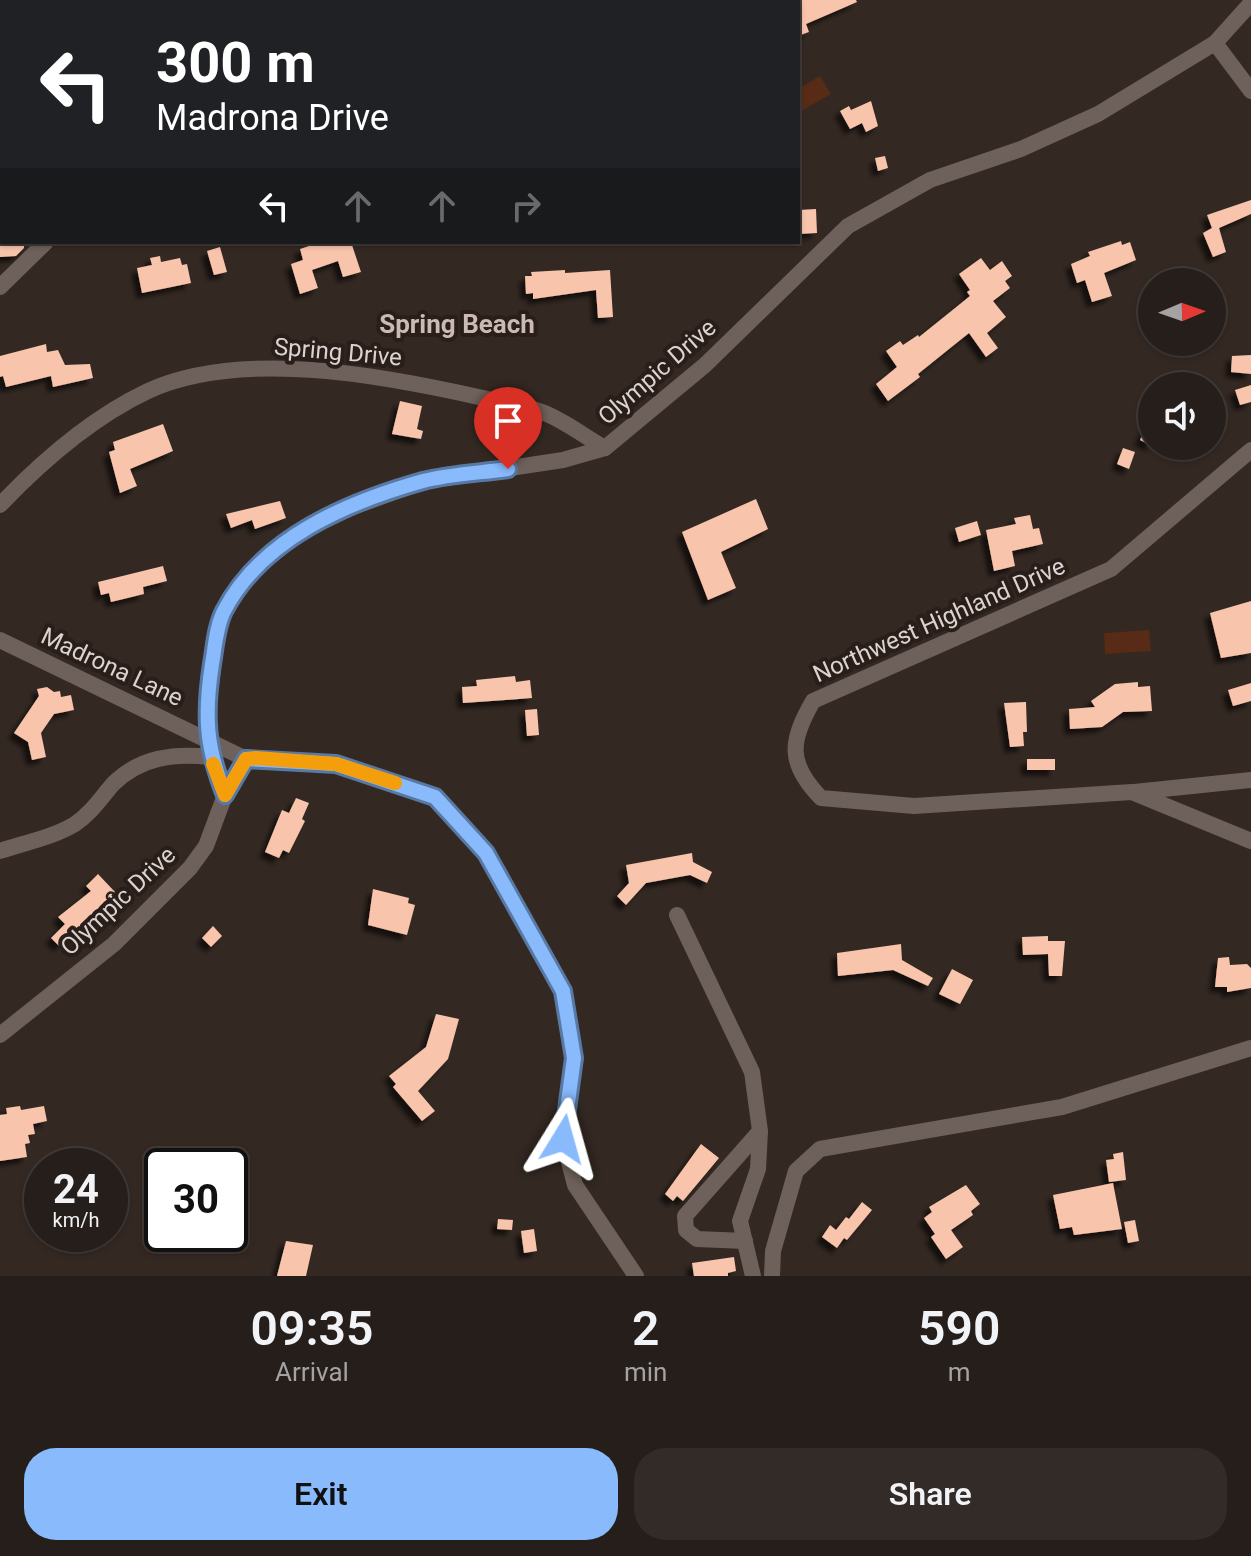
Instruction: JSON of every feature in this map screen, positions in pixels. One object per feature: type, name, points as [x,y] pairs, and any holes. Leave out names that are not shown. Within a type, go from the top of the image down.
[{"type":"street","name":"Olympic Drive","points":[[0,1035],[114,944],[190,868],[206,846],[225,795],[209,753],[206,728],[211,675],[223,612],[253,569],[288,538],[353,507],[425,481],[563,460],[605,448],[705,365],[848,226],[930,180],[1021,149],[1098,114],[1215,43],[1251,3]]},
{"type":"street","points":[[1215,43],[1251,91]]},
{"type":"street","points":[[0,287],[44,244]]},
{"type":"street","name":"Spring Drive","points":[[0,505],[27,476],[87,428],[148,391],[195,376],[277,369],[420,383],[543,412],[605,448]]},
{"type":"street","name":"Northwest Highland Drive","points":[[1251,450],[1111,569],[813,701],[798,726],[794,752],[803,780],[821,798],[914,806],[1132,792],[1251,841]]},
{"type":"street","name":"Madrona Lane","points":[[0,640],[246,759]]},
{"type":"street","points":[[0,851],[72,826],[95,809],[112,785],[141,763],[209,753]]},
{"type":"street","points":[[225,795],[246,759],[336,764],[435,797],[486,853],[563,991],[574,1058],[563,1139],[575,1185],[636,1276]]},
{"type":"street","points":[[1132,792],[1251,780]]},
{"type":"street","points":[[677,915],[752,1072],[760,1131],[758,1169],[740,1221],[753,1276]]},
{"type":"street","points":[[772,1276],[773,1251],[796,1171],[820,1149],[1062,1107],[1251,1048]]},
{"type":"street","points":[[745,1241],[697,1239],[686,1230],[685,1216],[760,1131]]},
{"type":"shaded area","points":[[820,76],[831,94],[800,112],[800,88]]},
{"type":"shaded area","points":[[1149,630],[1151,651],[1105,654],[1104,633]]},
{"type":"building","points":[[800,0],[856,0],[806,24],[809,32],[800,35]]},
{"type":"building","points":[[871,101],[878,126],[866,132],[862,123],[850,129],[840,111],[849,106],[851,110]]},
{"type":"building","points":[[885,156],[888,168],[878,171],[875,158]]},
{"type":"building","points":[[1251,200],[1251,214],[1219,228],[1226,252],[1213,257],[1203,233],[1212,228],[1207,215]]},
{"type":"building","points":[[816,209],[817,233],[800,234],[800,210]]},
{"type":"building","points":[[1121,241],[1122,245],[1130,242],[1136,260],[1104,273],[1112,296],[1092,302],[1085,280],[1077,283],[1071,264],[1090,256],[1088,252]]},
{"type":"building","points":[[0,244],[24,244],[16,256],[0,257]]},
{"type":"building","points":[[315,244],[352,244],[361,272],[343,277],[338,261],[312,270],[318,288],[300,294],[291,264],[303,260],[300,249]]},
{"type":"building","points":[[220,247],[227,272],[214,275],[207,251]]},
{"type":"building","points":[[160,256],[161,262],[180,258],[182,265],[187,264],[191,283],[142,293],[137,268],[152,265],[150,258]]},
{"type":"building","points":[[981,258],[990,270],[1002,261],[1012,276],[1005,281],[1010,288],[993,301],[1006,317],[987,333],[998,348],[986,357],[969,333],[888,401],[876,384],[897,367],[886,351],[900,341],[903,345],[919,337],[970,296],[967,292],[970,290],[959,274]]},
{"type":"building","points":[[565,270],[565,273],[610,270],[613,317],[598,318],[596,290],[533,299],[533,293],[526,294],[525,276],[532,276],[531,272]]},
{"type":"building","points":[[46,344],[47,352],[58,350],[65,365],[90,364],[93,378],[53,387],[51,376],[6,387],[3,376],[0,377],[0,356]]},
{"type":"building","points":[[1251,355],[1251,374],[1231,372],[1232,356]]},
{"type":"building","points":[[1251,385],[1251,402],[1240,405],[1235,390]]},
{"type":"building","points":[[400,401],[422,406],[417,429],[423,431],[421,439],[392,434]]},
{"type":"building","points":[[163,424],[173,451],[130,469],[137,486],[120,493],[109,452],[115,450],[113,442]]},
{"type":"building","points":[[1123,448],[1135,452],[1129,469],[1117,464]]},
{"type":"building","points":[[756,499],[768,529],[721,552],[736,588],[708,600],[682,532]]},
{"type":"building","points":[[280,501],[286,518],[255,529],[252,520],[231,528],[226,514]]},
{"type":"building","points":[[1030,515],[1033,529],[1039,528],[1043,544],[1012,551],[1015,566],[994,571],[986,530],[1016,524],[1014,518]]},
{"type":"building","points":[[977,521],[981,535],[959,542],[955,528]]},
{"type":"building","points":[[163,566],[167,581],[143,587],[144,594],[111,602],[109,593],[101,595],[98,582]]},
{"type":"building","points":[[1251,601],[1251,653],[1221,658],[1210,613]]},
{"type":"building","points":[[515,676],[516,682],[530,680],[532,698],[463,703],[462,687],[477,686],[476,680]]},
{"type":"building","points":[[1138,682],[1138,687],[1150,686],[1152,711],[1123,712],[1102,727],[1070,729],[1069,709],[1095,707],[1091,701],[1115,684]]},
{"type":"building","points":[[1251,683],[1251,701],[1233,706],[1228,690]]},
{"type":"building","points":[[47,687],[54,692],[60,691],[61,697],[71,695],[74,710],[54,714],[41,733],[46,757],[32,760],[28,742],[14,733],[39,696],[37,689]]},
{"type":"building","points":[[1026,702],[1024,746],[1010,747],[1004,703]]},
{"type":"building","points":[[537,709],[539,735],[527,736],[525,710]]},
{"type":"building","points":[[1027,759],[1055,759],[1055,770],[1027,770]]},
{"type":"building","points":[[296,798],[309,803],[302,819],[305,821],[289,853],[283,850],[279,858],[265,852],[282,810],[289,813]]},
{"type":"building","points":[[692,853],[693,862],[712,872],[707,883],[690,875],[646,883],[626,905],[617,896],[629,883],[626,865]]},
{"type":"building","points":[[98,874],[115,892],[59,946],[51,938],[65,924],[58,917],[91,891],[86,886]]},
{"type":"building","points":[[373,889],[409,898],[408,903],[415,905],[407,935],[368,925]]},
{"type":"building","points":[[213,926],[222,936],[211,947],[202,938]]},
{"type":"building","points":[[1048,936],[1048,941],[1065,941],[1062,976],[1049,976],[1048,954],[1023,955],[1022,937]]},
{"type":"building","points":[[901,944],[902,960],[933,978],[928,986],[893,970],[838,976],[837,953]]},
{"type":"building","points":[[1229,957],[1230,965],[1247,964],[1251,968],[1251,988],[1227,992],[1227,987],[1215,987],[1218,958]]},
{"type":"building","points":[[952,969],[973,980],[960,1004],[939,994]]},
{"type":"building","points":[[436,1014],[459,1019],[448,1059],[418,1091],[435,1111],[422,1121],[393,1087],[396,1084],[389,1076],[426,1047]]},
{"type":"building","points":[[20,1106],[21,1110],[44,1106],[47,1121],[33,1124],[35,1134],[28,1135],[30,1143],[25,1144],[24,1157],[0,1161],[0,1115],[7,1114],[6,1108]]},
{"type":"building","points":[[701,1144],[719,1158],[683,1201],[677,1196],[673,1201],[665,1194]]},
{"type":"building","points":[[1123,1152],[1126,1180],[1109,1182],[1106,1160],[1114,1159],[1113,1154]]},
{"type":"building","points":[[1113,1183],[1122,1229],[1074,1235],[1072,1227],[1060,1229],[1053,1195]]},
{"type":"building","points":[[966,1185],[980,1204],[971,1211],[973,1215],[951,1230],[963,1247],[946,1259],[931,1237],[935,1234],[924,1218],[932,1212],[929,1207]]},
{"type":"building","points":[[862,1202],[872,1210],[847,1240],[844,1238],[837,1248],[822,1237],[830,1225],[836,1230],[846,1217],[849,1219]]},
{"type":"building","points":[[498,1219],[513,1220],[512,1230],[497,1229]]},
{"type":"building","points":[[1135,1220],[1139,1241],[1128,1243],[1124,1222]]},
{"type":"building","points":[[534,1229],[537,1251],[524,1253],[521,1231]]},
{"type":"building","points":[[286,1241],[313,1245],[306,1276],[277,1276]]},
{"type":"building","points":[[734,1257],[736,1271],[728,1273],[728,1276],[694,1276],[692,1263]]},
{"type":"slow traffic","points":[[213,764],[225,795],[246,759],[256,758],[336,764],[395,783]]},
{"type":"district","name":"Spring Beach","points":[[457,324]]},
{"type":"route","points":[[508,469],[425,481],[353,507],[288,538],[253,569],[223,612],[211,675],[206,728],[210,757],[225,795],[246,759],[309,760],[336,764],[435,797],[486,853],[563,991],[574,1058],[563,1139]]}]
